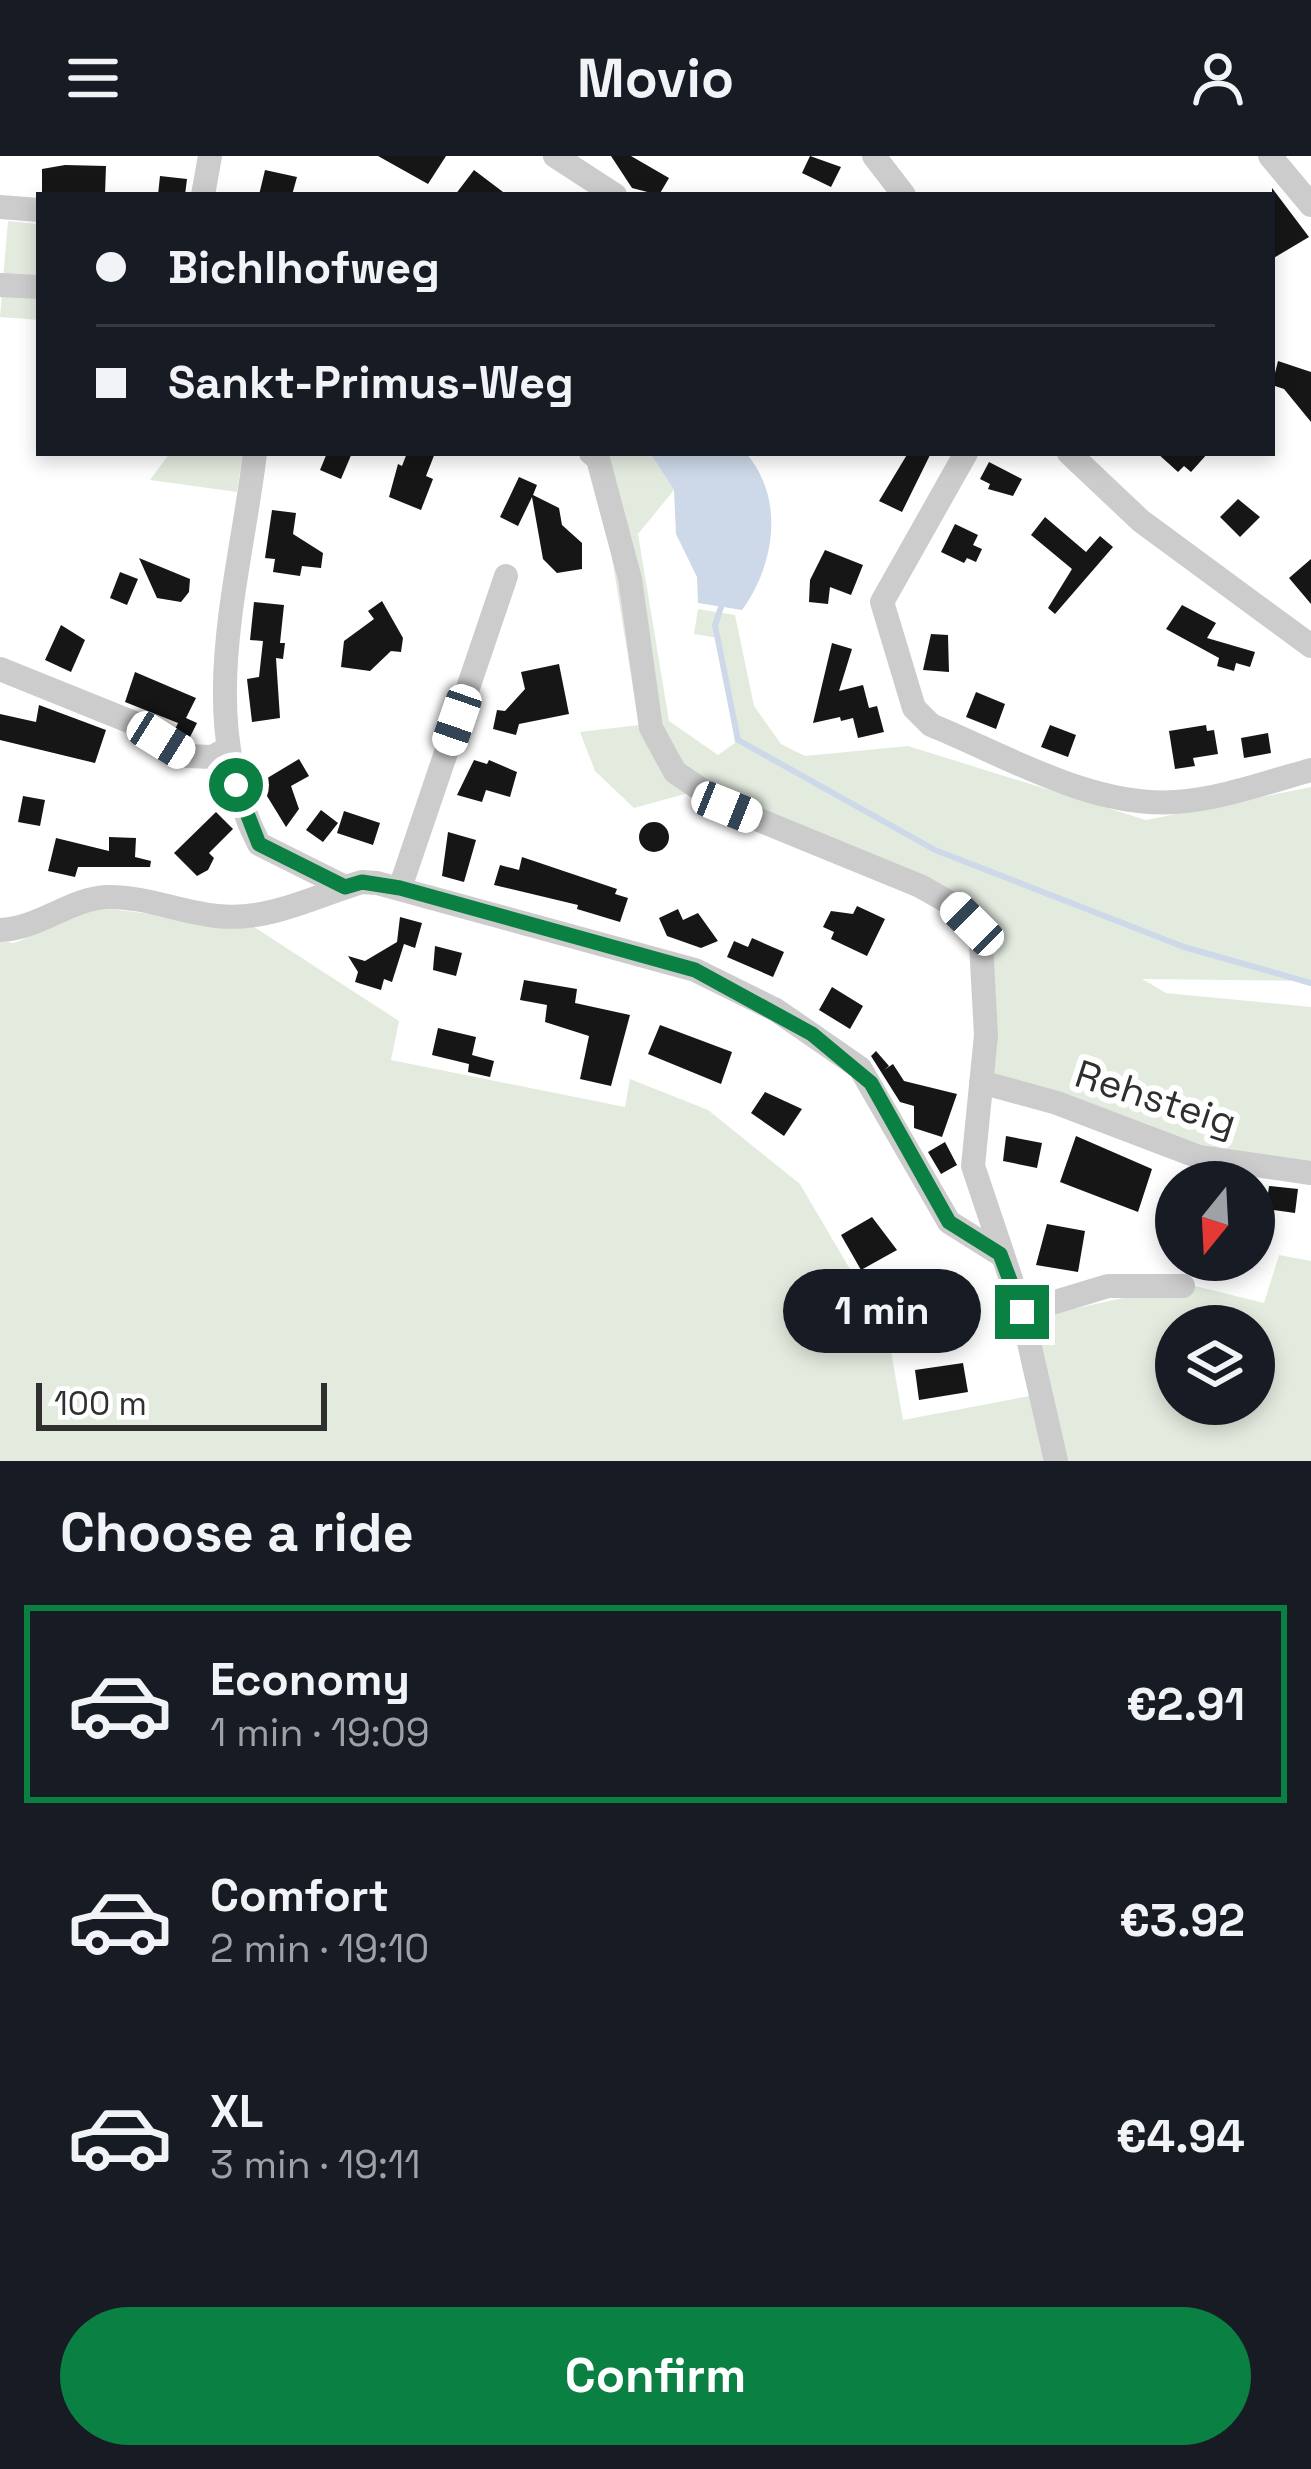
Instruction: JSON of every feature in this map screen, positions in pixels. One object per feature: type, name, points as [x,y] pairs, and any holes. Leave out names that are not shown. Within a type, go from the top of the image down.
[{"type":"street","points":[[204,192],[210,156]]},
{"type":"street","points":[[555,156],[610,192]]},
{"type":"street","points":[[874,156],[902,192]]},
{"type":"street","points":[[1270,156],[1311,206]]},
{"type":"street","points":[[0,207],[36,210]]},
{"type":"street","points":[[0,285],[36,287]]},
{"type":"street","points":[[255,456],[225,657],[225,750],[259,844],[345,887]]},
{"type":"street","points":[[594,456],[630,579],[651,728],[675,772],[727,807],[920,886],[972,924],[986,964],[973,1166],[1022,1312],[1056,1461]]},
{"type":"street","points":[[964,456],[882,602],[914,708],[931,725],[1094,792],[1132,801],[1213,796],[1311,770]]},
{"type":"street","points":[[1072,456],[1142,520],[1311,646]]},
{"type":"street","points":[[400,888],[506,575]]},
{"type":"street","points":[[0,668],[134,723],[187,756],[212,757],[225,750]]},
{"type":"street","points":[[0,930],[21,929],[100,897],[260,915],[362,882],[400,888],[695,970],[776,1010],[860,1068],[949,1222],[1000,1254]]},
{"type":"street","name":"Rehsteig","points":[[981,1082],[1057,1103],[1199,1157],[1311,1173]]},
{"type":"street","points":[[1022,1312],[1108,1286],[1183,1286]]},
{"type":"shaded area","points":[[8,221],[36,224],[36,320],[0,317]]},
{"type":"shaded area","points":[[168,456],[243,456],[237,492],[150,480]]},
{"type":"shaded area","points":[[595,456],[652,456],[674,490],[638,534],[669,721],[718,755],[735,743],[718,638],[694,634],[698,609],[735,615],[754,706],[781,744],[805,756],[908,746],[1146,820],[1311,787],[1311,981],[1142,979],[1166,993],[1311,1007],[1311,1166],[1202,1150],[994,1076],[991,956],[972,914],[955,896],[707,788],[634,808],[595,771],[580,732],[639,725]]},
{"type":"shaded area","points":[[99,908],[251,925],[399,1021],[391,1060],[625,1107],[630,1079],[708,1110],[800,1184],[888,1334],[903,1420],[1051,1392],[1036,1317],[1187,1284],[1264,1303],[1271,1281],[1275,1281],[1279,1255],[1311,1261],[1311,1461],[0,1461],[0,941],[14,943]]},
{"type":"water","points":[[652,456],[748,456],[759,471],[767,491],[771,533],[762,574],[742,610],[698,603],[697,577],[676,534],[674,490]]},
{"type":"building","points":[[378,156],[446,156],[428,184]]},
{"type":"building","points":[[611,156],[631,156],[669,178],[661,192],[632,188]]},
{"type":"building","points":[[810,156],[841,167],[831,187],[802,173]]},
{"type":"building","points":[[106,166],[105,192],[42,192],[42,169]]},
{"type":"building","points":[[265,170],[297,177],[293,192],[260,192]]},
{"type":"building","points":[[474,170],[503,192],[457,192]]},
{"type":"building","points":[[160,176],[187,179],[185,192],[158,192]]},
{"type":"building","points":[[1272,188],[1309,237],[1275,257],[1275,192]]},
{"type":"building","points":[[1278,361],[1311,372],[1311,422],[1284,389],[1275,386]]},
{"type":"building","points":[[326,456],[351,456],[341,479],[320,470]]},
{"type":"building","points":[[406,456],[434,456],[426,476],[433,479],[421,510],[389,497],[398,464],[402,466]]},
{"type":"building","points":[[906,456],[930,456],[902,512],[879,501]]},
{"type":"building","points":[[1160,456],[1205,456],[1191,472],[1184,466],[1178,472]]},
{"type":"building","points":[[989,462],[1022,479],[1013,496],[988,489],[990,484],[980,479]]},
{"type":"building","points":[[519,477],[537,485],[533,495],[559,508],[562,525],[582,543],[582,569],[557,573],[543,559],[532,497],[518,526],[500,517]]},
{"type":"building","points":[[1238,499],[1260,517],[1240,537],[1220,517]]},
{"type":"building","points":[[272,510],[296,513],[293,534],[323,553],[321,568],[302,566],[300,576],[273,572],[275,559],[265,558]]},
{"type":"building","points":[[1045,517],[1086,552],[1100,536],[1113,547],[1055,614],[1048,608],[1072,569],[1031,535]]},
{"type":"building","points":[[955,524],[978,535],[973,545],[982,549],[976,562],[967,558],[964,563],[941,552]]},
{"type":"building","points":[[825,550],[863,565],[851,595],[830,587],[828,604],[809,602],[810,580]]},
{"type":"building","points":[[139,558],[190,579],[189,592],[181,602],[157,598]]},
{"type":"building","points":[[1311,559],[1311,604],[1289,578]]},
{"type":"building","points":[[120,572],[138,579],[127,605],[110,598]]},
{"type":"building","points":[[382,601],[403,638],[401,652],[391,651],[370,671],[341,667],[344,641],[374,619],[368,611]]},
{"type":"building","points":[[254,602],[284,605],[280,643],[285,643],[283,659],[276,658],[280,718],[252,722],[247,679],[259,677],[263,641],[250,640]]},
{"type":"building","points":[[1182,605],[1216,623],[1207,638],[1255,652],[1250,667],[1236,663],[1234,671],[1217,666],[1219,658],[1166,629]]},
{"type":"building","points":[[61,625],[85,640],[71,672],[45,660]]},
{"type":"building","points":[[931,634],[948,635],[949,672],[923,670]]},
{"type":"building","points":[[832,643],[852,649],[839,691],[863,685],[869,708],[877,706],[884,732],[858,738],[853,718],[813,723]]},
{"type":"building","points":[[559,664],[569,714],[519,724],[516,735],[493,729],[497,710],[505,711],[525,689],[521,672]]},
{"type":"building","points":[[135,672],[196,698],[186,718],[197,723],[190,737],[175,729],[178,723],[125,702]]},
{"type":"building","points":[[976,692],[1005,704],[996,729],[966,717]]},
{"type":"building","points":[[39,705],[106,730],[95,763],[0,740],[0,714],[36,722]]},
{"type":"building","points":[[1050,725],[1076,735],[1068,757],[1041,747]]},
{"type":"building","points":[[1206,725],[1207,731],[1214,730],[1218,754],[1193,758],[1195,766],[1175,769],[1169,731]]},
{"type":"building","points":[[1268,733],[1271,753],[1244,758],[1241,738]]},
{"type":"building","points":[[299,759],[309,776],[291,786],[299,809],[286,827],[259,783]]},
{"type":"building","points":[[474,760],[487,764],[489,760],[517,772],[510,797],[486,790],[482,802],[457,795]]},
{"type":"building","points":[[23,796],[45,800],[40,826],[18,822]]},
{"type":"building","points":[[321,810],[338,823],[323,842],[306,830]]},
{"type":"building","points":[[344,811],[380,823],[373,845],[337,833]]},
{"type":"building","points":[[216,812],[233,829],[209,853],[214,858],[208,870],[197,876],[174,853]]},
{"type":"building","points":[[654,822],[665,826],[669,837],[665,848],[654,852],[643,848],[639,837],[643,826]]},
{"type":"building","points":[[448,832],[476,840],[464,882],[442,876]]},
{"type":"building","points":[[109,837],[136,838],[135,857],[151,861],[150,867],[78,867],[75,877],[48,871],[56,838],[109,851]]},
{"type":"building","points":[[522,857],[617,889],[615,894],[628,898],[620,922],[577,909],[578,905],[494,885],[500,865],[519,870]]},
{"type":"building","points":[[857,906],[885,919],[867,956],[831,939],[834,932],[823,927],[831,911],[853,914]]},
{"type":"building","points":[[678,909],[683,920],[698,913],[718,941],[701,948],[667,936],[659,918]]},
{"type":"building","points":[[400,917],[422,923],[415,948],[404,944],[392,982],[384,979],[381,990],[355,982],[358,972],[348,956],[365,961],[397,942]]},
{"type":"building","points":[[752,938],[784,952],[773,977],[727,957],[734,941],[748,947]]},
{"type":"building","points":[[435,946],[462,953],[456,976],[433,970]]},
{"type":"building","points":[[524,980],[577,989],[575,1003],[630,1015],[611,1086],[580,1079],[589,1036],[545,1022],[547,1005],[520,1000]]},
{"type":"building","points":[[832,987],[863,1006],[850,1029],[819,1010]]},
{"type":"building","points":[[660,1025],[732,1052],[721,1084],[648,1054]]},
{"type":"building","points":[[438,1028],[476,1037],[472,1055],[494,1061],[490,1077],[468,1072],[469,1064],[432,1055]]},
{"type":"building","points":[[876,1051],[889,1066],[884,1070],[893,1064],[904,1081],[957,1094],[942,1137],[914,1128],[914,1106],[900,1102],[871,1056]]},
{"type":"building","points":[[765,1092],[802,1109],[784,1136],[751,1113]]},
{"type":"building","points":[[1006,1136],[1042,1143],[1037,1168],[1003,1161]]},
{"type":"building","points":[[1076,1136],[1152,1169],[1138,1212],[1060,1182]]},
{"type":"building","points":[[945,1142],[957,1165],[941,1174],[928,1152]]},
{"type":"building","points":[[1275,1187],[1298,1189],[1295,1213],[1275,1210]]},
{"type":"building","points":[[872,1217],[897,1250],[861,1270],[841,1235]]},
{"type":"building","points":[[1047,1224],[1085,1231],[1078,1272],[1036,1265]]},
{"type":"building","points":[[963,1363],[968,1392],[919,1400],[915,1370]]},
{"type":"waterway","points":[[721,607],[715,625],[738,740],[935,850],[1184,947],[1311,983]]},
{"type":"route","points":[[236,785],[259,844],[345,887],[362,882],[400,888],[695,970],[776,1010],[812,1034],[860,1068],[949,1222],[1000,1254],[1022,1312]]}]
